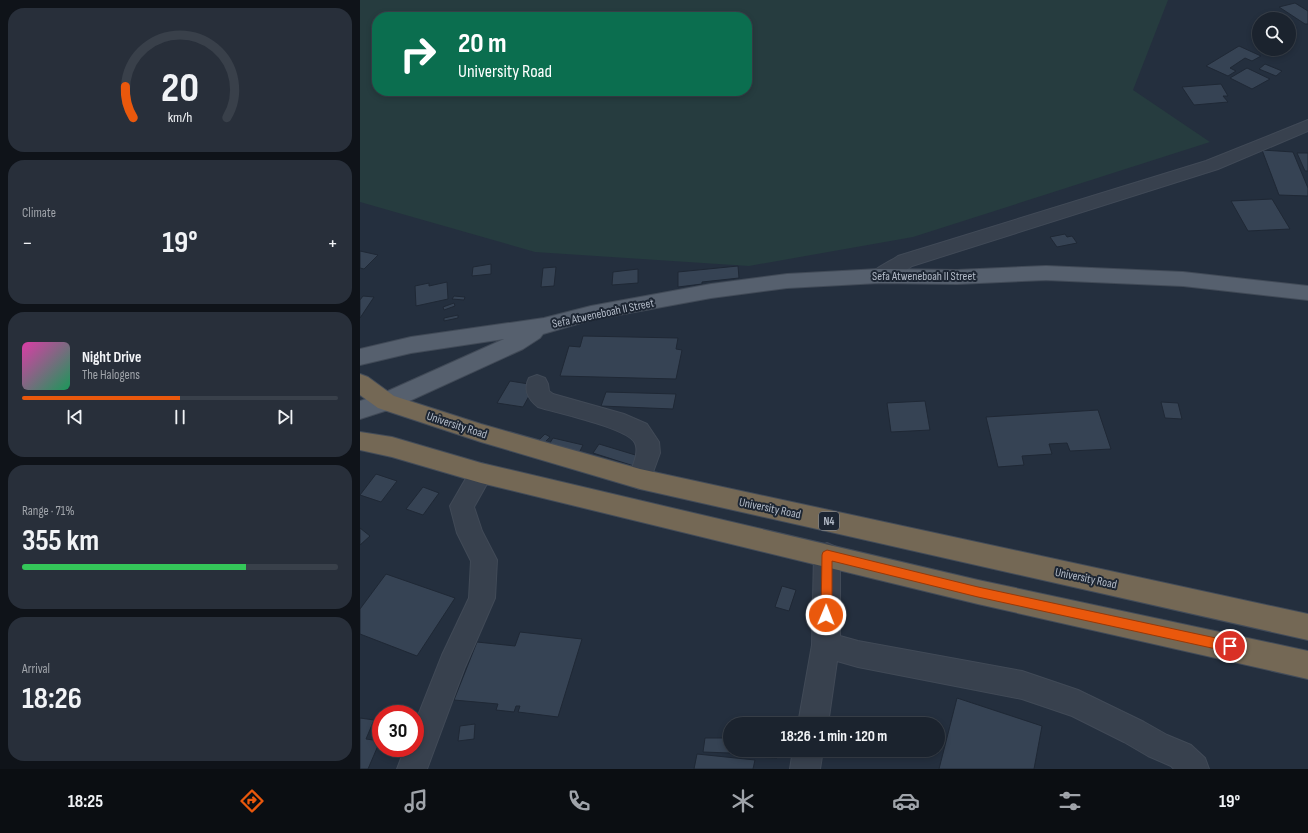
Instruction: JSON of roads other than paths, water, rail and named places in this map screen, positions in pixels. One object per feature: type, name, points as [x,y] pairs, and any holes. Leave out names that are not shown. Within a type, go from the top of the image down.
[{"type":"highway","name":"University Road","points":[[360,383],[386,402],[481,433],[640,479],[1308,627]]},
{"type":"highway","points":[[360,441],[392,447],[481,473],[978,592],[1308,665]]},
{"type":"main road","name":"Sefa Atweneboah II Street","points":[[360,357],[411,345],[544,326],[591,314],[711,291],[787,281],[879,276],[957,277],[1054,273],[1183,279],[1308,293]]},
{"type":"main road","name":"Sefa Atweneboah II Street","points":[[360,410],[386,402],[516,343],[544,326]]},
{"type":"street","points":[[879,276],[892,270],[904,261],[1212,165],[1308,125]]},
{"type":"street","points":[[537,384],[538,395],[546,401],[624,423],[639,431],[647,442],[648,453],[640,479]]},
{"type":"street","points":[[412,769],[452,664],[482,598],[484,560],[470,533],[462,506],[481,473]]},
{"type":"street","points":[[813,717],[826,645],[827,555]]},
{"type":"street","points":[[826,645],[858,654],[1022,685],[1078,704],[1158,746],[1181,755],[1194,769]]},
{"type":"street","points":[[805,769],[807,757]]}]
